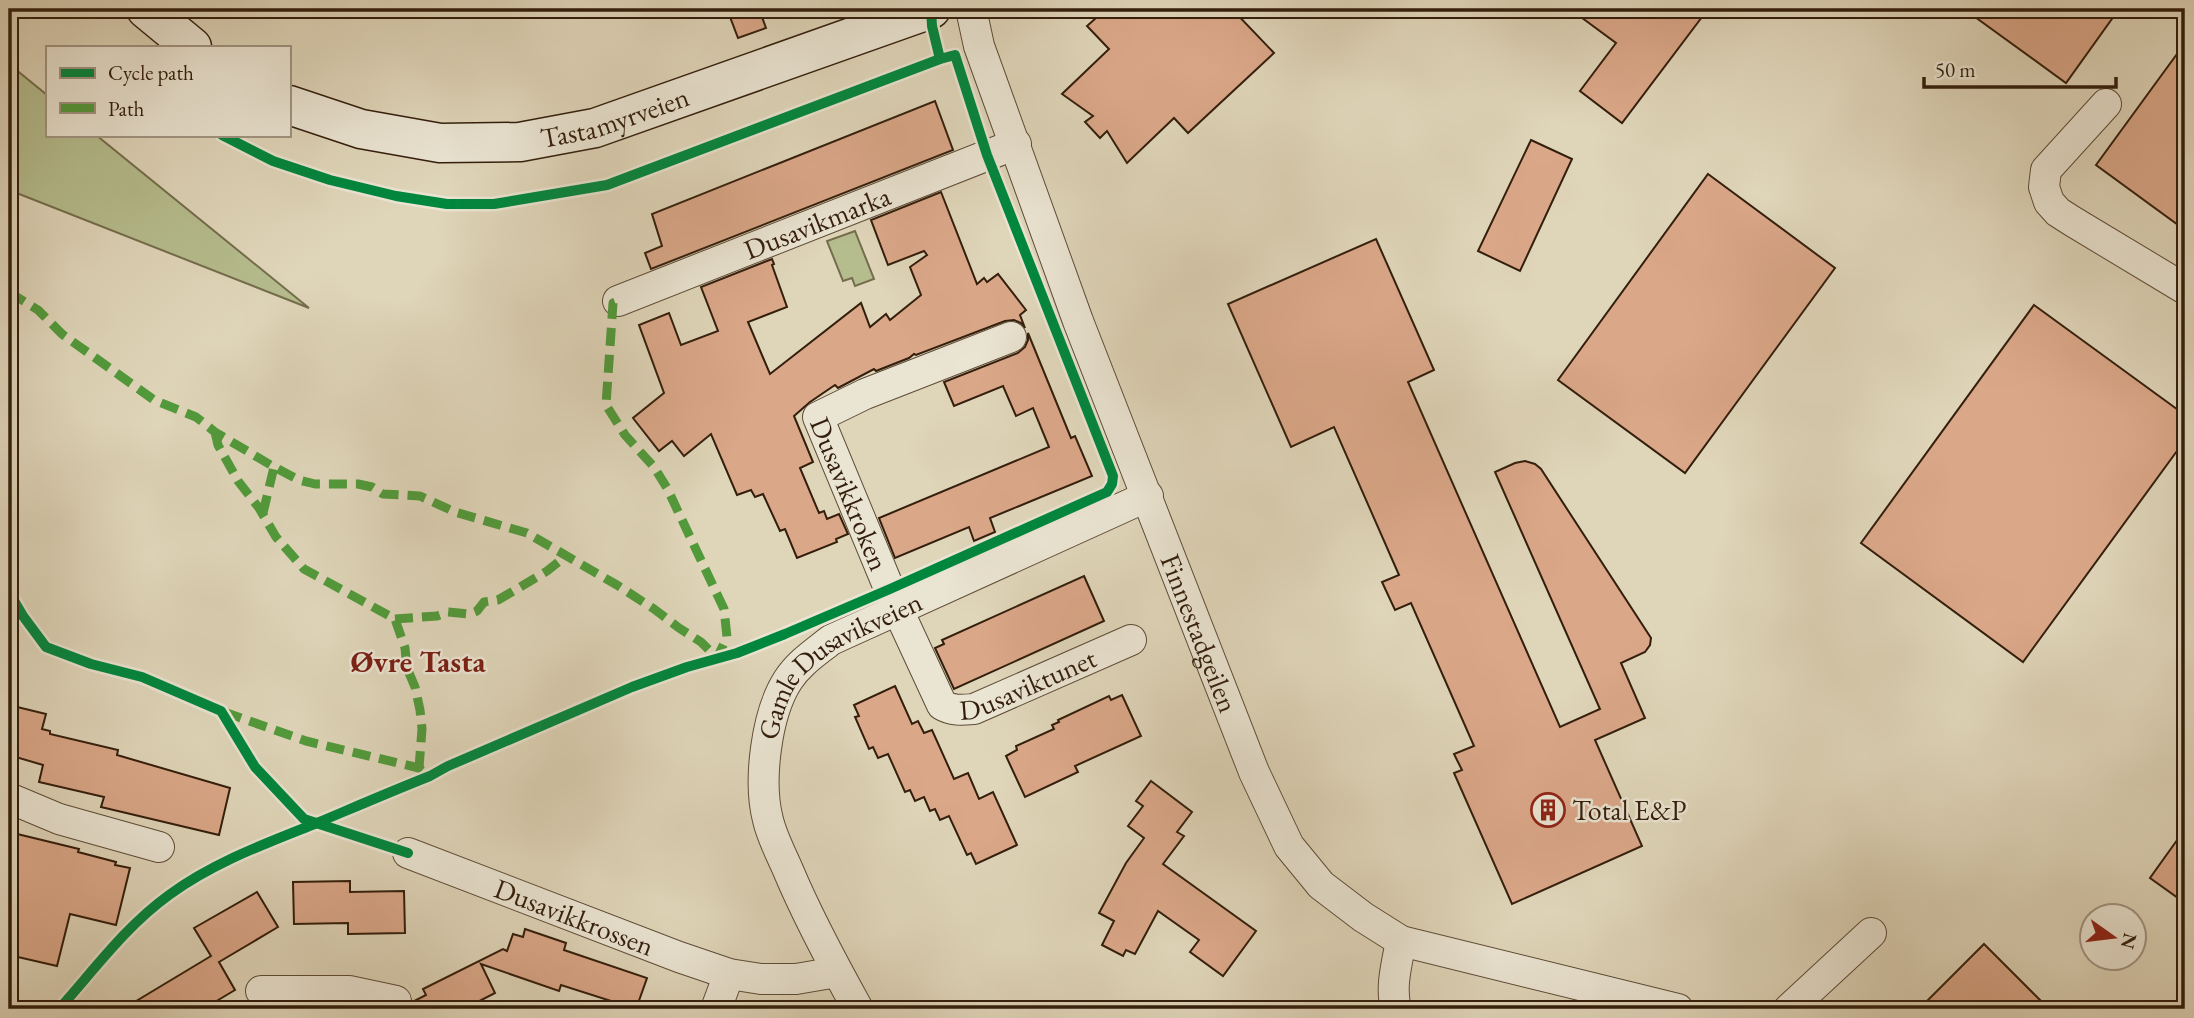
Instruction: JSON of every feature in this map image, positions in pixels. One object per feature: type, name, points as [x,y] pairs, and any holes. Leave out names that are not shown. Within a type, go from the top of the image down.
[{"type":"main road","points":[[146,9],[191,46]]},
{"type":"main road","name":"Tastamyrveien","points":[[290,105],[361,129],[440,143],[520,142],[595,128],[931,9]]},
{"type":"street","name":"Finnestadgeilen","points":[[971,9],[979,46],[1078,321],[1254,772],[1289,846],[1321,885],[1363,917],[1401,941],[1678,1009]]},
{"type":"street","points":[[2106,104],[2046,170],[2044,187],[2049,202],[2065,216],[2185,289]]},
{"type":"street","name":"Dusavikmarka","points":[[618,301],[1016,144]]},
{"type":"street","name":"Dusavikkroken","points":[[898,610],[818,417],[865,394],[1011,337]]},
{"type":"street","name":"Gamle Dusavikveien","points":[[858,1009],[801,902],[768,822],[763,794],[766,748],[778,698],[804,661],[831,640],[1148,496]]},
{"type":"street","name":"Dusaviktunet","points":[[898,610],[937,697],[942,705],[960,710],[974,709],[995,701],[1131,640]]},
{"type":"street","points":[[9,798],[72,823],[159,847]]},
{"type":"street","name":"Dusavikkrossen","points":[[408,853],[729,974],[796,979],[837,972]]},
{"type":"street","points":[[1789,1009],[1871,933]]},
{"type":"street","points":[[1396,1009],[1393,994],[1401,941]]},
{"type":"street","points":[[716,1009],[729,974]]},
{"type":"street","points":[[261,990],[349,991],[396,1001],[397,1009]]},
{"type":"green space","points":[[9,64],[46,94],[46,136],[97,136],[309,308],[9,190]]},
{"type":"green space","points":[[855,231],[874,279],[855,286],[852,278],[843,281],[827,241]]},
{"type":"building","points":[[727,9],[759,9],[766,28],[738,38]]},
{"type":"building","points":[[1106,9],[1232,9],[1274,53],[1188,133],[1174,118],[1127,163],[1107,131],[1100,138],[1085,122],[1093,116],[1062,94],[1109,49],[1087,26]]},
{"type":"building","points":[[1570,9],[1708,9],[1622,123],[1580,91],[1616,43]]},
{"type":"building","points":[[1964,9],[2119,9],[2066,83]]},
{"type":"building","points":[[2185,43],[2185,230],[2096,165]]},
{"type":"building","points":[[935,101],[953,150],[651,269],[645,253],[662,246],[652,214]]},
{"type":"building","points":[[1531,140],[1572,159],[1520,271],[1478,251]]},
{"type":"building","points":[[1708,174],[1835,268],[1685,473],[1558,380]]},
{"type":"building","points":[[941,192],[977,284],[984,278],[987,282],[998,274],[1026,310],[1020,315],[1025,328],[1014,320],[1005,321],[914,354],[876,371],[874,369],[838,388],[835,385],[794,416],[813,462],[800,468],[819,513],[824,511],[827,519],[839,514],[848,534],[836,539],[837,542],[797,558],[785,529],[780,531],[763,494],[755,497],[751,490],[737,495],[711,434],[684,456],[672,441],[659,451],[633,418],[664,393],[639,325],[669,313],[681,345],[718,331],[701,287],[772,259],[787,307],[748,322],[770,374],[861,303],[870,327],[886,314],[890,320],[921,295],[910,267],[927,255],[924,251],[888,265],[871,220]]},
{"type":"building","points":[[1376,239],[1434,370],[1408,382],[1560,727],[1600,709],[1495,472],[1525,461],[1541,469],[1651,638],[1645,652],[1621,663],[1645,718],[1595,740],[1642,846],[1512,904],[1454,773],[1462,770],[1454,754],[1474,746],[1411,603],[1395,610],[1382,582],[1399,575],[1334,427],[1291,447],[1228,304]]},
{"type":"building","points":[[2034,305],[2185,415],[2185,440],[2023,662],[1861,543]]},
{"type":"building","points":[[1028,333],[1071,438],[1075,436],[1092,476],[990,518],[995,532],[974,541],[969,527],[895,558],[879,518],[1049,447],[1033,408],[1016,416],[1003,386],[954,406],[944,382],[1018,353],[1025,347]]},
{"type":"building","points":[[1084,576],[1104,621],[954,689],[935,648],[944,644],[942,640]]},
{"type":"building","points":[[895,686],[912,724],[918,721],[924,733],[932,730],[954,779],[968,773],[979,799],[993,792],[1017,845],[976,864],[971,853],[967,855],[949,816],[940,820],[935,809],[930,811],[924,797],[915,801],[910,790],[905,792],[888,754],[878,758],[873,747],[869,749],[855,717],[859,716],[854,705]]},
{"type":"building","points":[[1122,695],[1141,736],[1075,766],[1078,772],[1025,797],[1006,756],[1017,750],[1016,746],[1054,729],[1052,725],[1059,722],[1058,720],[1109,696],[1111,700]]},
{"type":"building","points":[[9,705],[46,714],[42,729],[50,731],[50,734],[118,750],[117,755],[230,788],[219,835],[101,807],[104,797],[39,782],[43,765],[9,755]]},
{"type":"building","points":[[1151,781],[1192,812],[1177,832],[1184,836],[1163,864],[1256,931],[1223,976],[1190,952],[1199,940],[1158,911],[1135,954],[1126,950],[1123,956],[1102,945],[1114,921],[1099,913],[1126,863],[1144,838],[1128,826],[1143,806],[1136,801]]},
{"type":"building","points":[[2185,829],[2185,903],[2150,878]]},
{"type":"building","points":[[9,832],[79,849],[78,852],[130,868],[116,925],[70,914],[57,966],[9,955]]},
{"type":"building","points":[[350,881],[350,892],[404,891],[405,933],[348,934],[348,923],[294,924],[293,882]]},
{"type":"building","points":[[257,892],[278,927],[219,962],[235,990],[203,1009],[123,1009],[211,956],[194,928]]},
{"type":"building","points":[[525,929],[566,943],[564,950],[647,978],[636,1009],[561,985],[559,991],[481,964],[495,993],[464,1009],[414,1009],[414,1001],[426,995],[423,989],[503,949],[507,951],[513,934],[523,937]]},
{"type":"building","points":[[1984,944],[2049,1009],[1919,1009]]},
{"type":"marked path","points":[[9,292],[38,310],[62,334],[154,400],[196,417],[215,432],[299,480],[315,484],[358,484],[372,487],[383,494],[420,496],[455,512],[527,533],[654,609],[701,642],[717,658],[727,637],[724,609],[667,488],[654,467],[625,435],[606,405],[613,303],[618,301]]},
{"type":"marked path","points":[[215,432],[218,445],[238,481],[259,508],[276,537],[304,569],[395,619],[420,710],[422,729],[419,768]]},
{"type":"marked path","points":[[263,513],[274,467]]},
{"type":"marked path","points":[[395,619],[437,616],[448,612],[469,614],[477,611],[484,602],[498,600],[517,589],[566,556]]},
{"type":"marked path","points":[[224,712],[306,741],[419,768],[424,772]]},
{"type":"cycle path","points":[[59,1009],[111,949],[153,907],[186,883],[222,863],[430,776],[632,687],[737,653],[785,634],[1107,492],[1113,476],[987,155],[955,55],[940,59],[931,9]]},
{"type":"cycle path","points":[[224,136],[273,161],[330,180],[396,196],[447,204],[494,204],[607,185],[940,59]]},
{"type":"cycle path","points":[[9,592],[46,647],[91,664],[142,677],[221,711],[255,767],[304,819],[408,853]]},
{"type":"place","name":"Total E&P","points":[[1548,810]]},
{"type":"district","name":"Øvre Tasta","points":[[418,662]]}]
